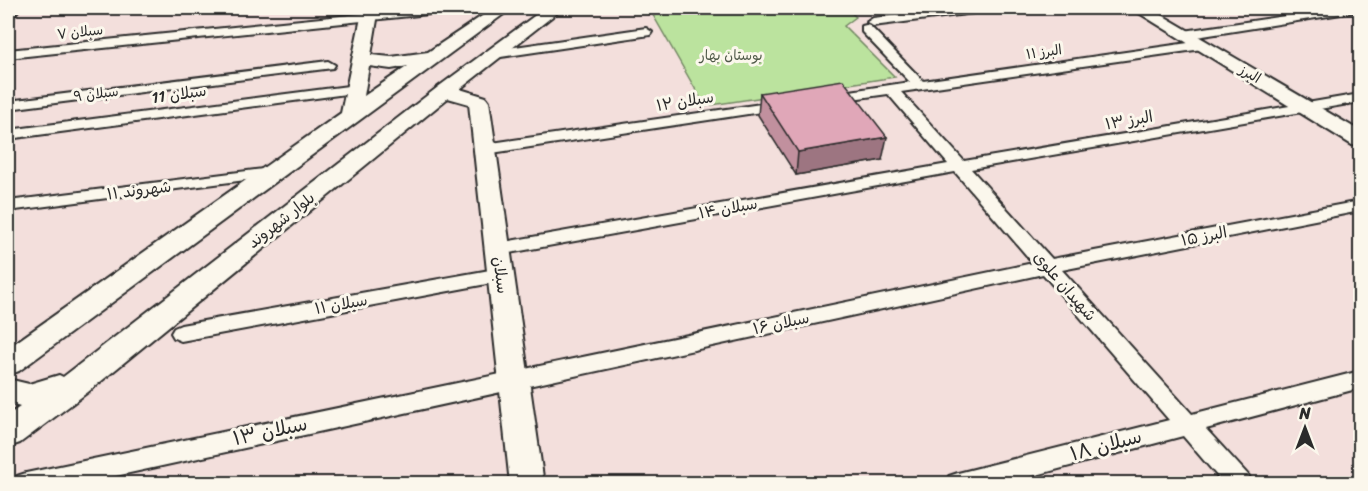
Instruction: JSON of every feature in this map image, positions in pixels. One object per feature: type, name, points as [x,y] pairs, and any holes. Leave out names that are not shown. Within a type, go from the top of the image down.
[{"type":"main road","points":[[8,363],[26,346],[504,8]]},
{"type":"main road","name":"بلوار شهروند","points":[[8,433],[76,383],[445,91],[555,8]]},
{"type":"main road","name":"البرز","points":[[1139,8],[1360,140]]},
{"type":"main road","points":[[351,115],[371,12]]},
{"type":"main road","points":[[361,60],[383,63],[407,62],[438,53]]},
{"type":"main road","name":"سبلان","points":[[445,91],[479,101],[527,483]]},
{"type":"main road","points":[[26,346],[9,370],[8,389],[29,397],[76,383]]},
{"type":"street","points":[[8,15],[14,8]]},
{"type":"street","name":"سبلان ۷","points":[[8,54],[371,12],[448,8]]},
{"type":"street","points":[[918,84],[870,25],[982,8]]},
{"type":"street","points":[[1185,34],[1359,8]]},
{"type":"street","points":[[494,54],[646,32]]},
{"type":"street","name":"البرز ۱۱","points":[[890,88],[1202,45]]},
{"type":"street","name":"سبلان ۹","points":[[8,105],[328,65]]},
{"type":"street","points":[[814,100],[890,88]]},
{"type":"street","name":"شهیدان علوی","points":[[890,88],[1185,424],[1240,483]]},
{"type":"street","name":"سبلان 11","points":[[8,135],[356,89]]},
{"type":"street","name":"البرز ۱۳","points":[[958,166],[1360,98]]},
{"type":"street","name":"سبلان ۱۲","points":[[485,149],[792,103]]},
{"type":"street","name":"سبلان ۱۴","points":[[499,262],[958,166]]},
{"type":"street","name":"شهروند ۱۱","points":[[8,207],[271,173]]},
{"type":"street","name":"البرز ۱۵","points":[[1048,266],[1360,206]]},
{"type":"street","name":"سبلان ۱۱","points":[[181,333],[499,262]]},
{"type":"street","name":"سبلان ۱۶","points":[[514,379],[1048,266]]},
{"type":"street","name":"سبلان ۱۳","points":[[26,483],[514,379]]},
{"type":"street","name":"سبلان ۱۸","points":[[957,483],[1360,380]]},
{"type":"green space","name":"بوستان بهار","points":[[649,8],[846,8],[856,17],[844,26],[895,77],[705,106]]},
{"type":"building","points":[[843,80],[887,137],[798,152],[760,93]]}]
